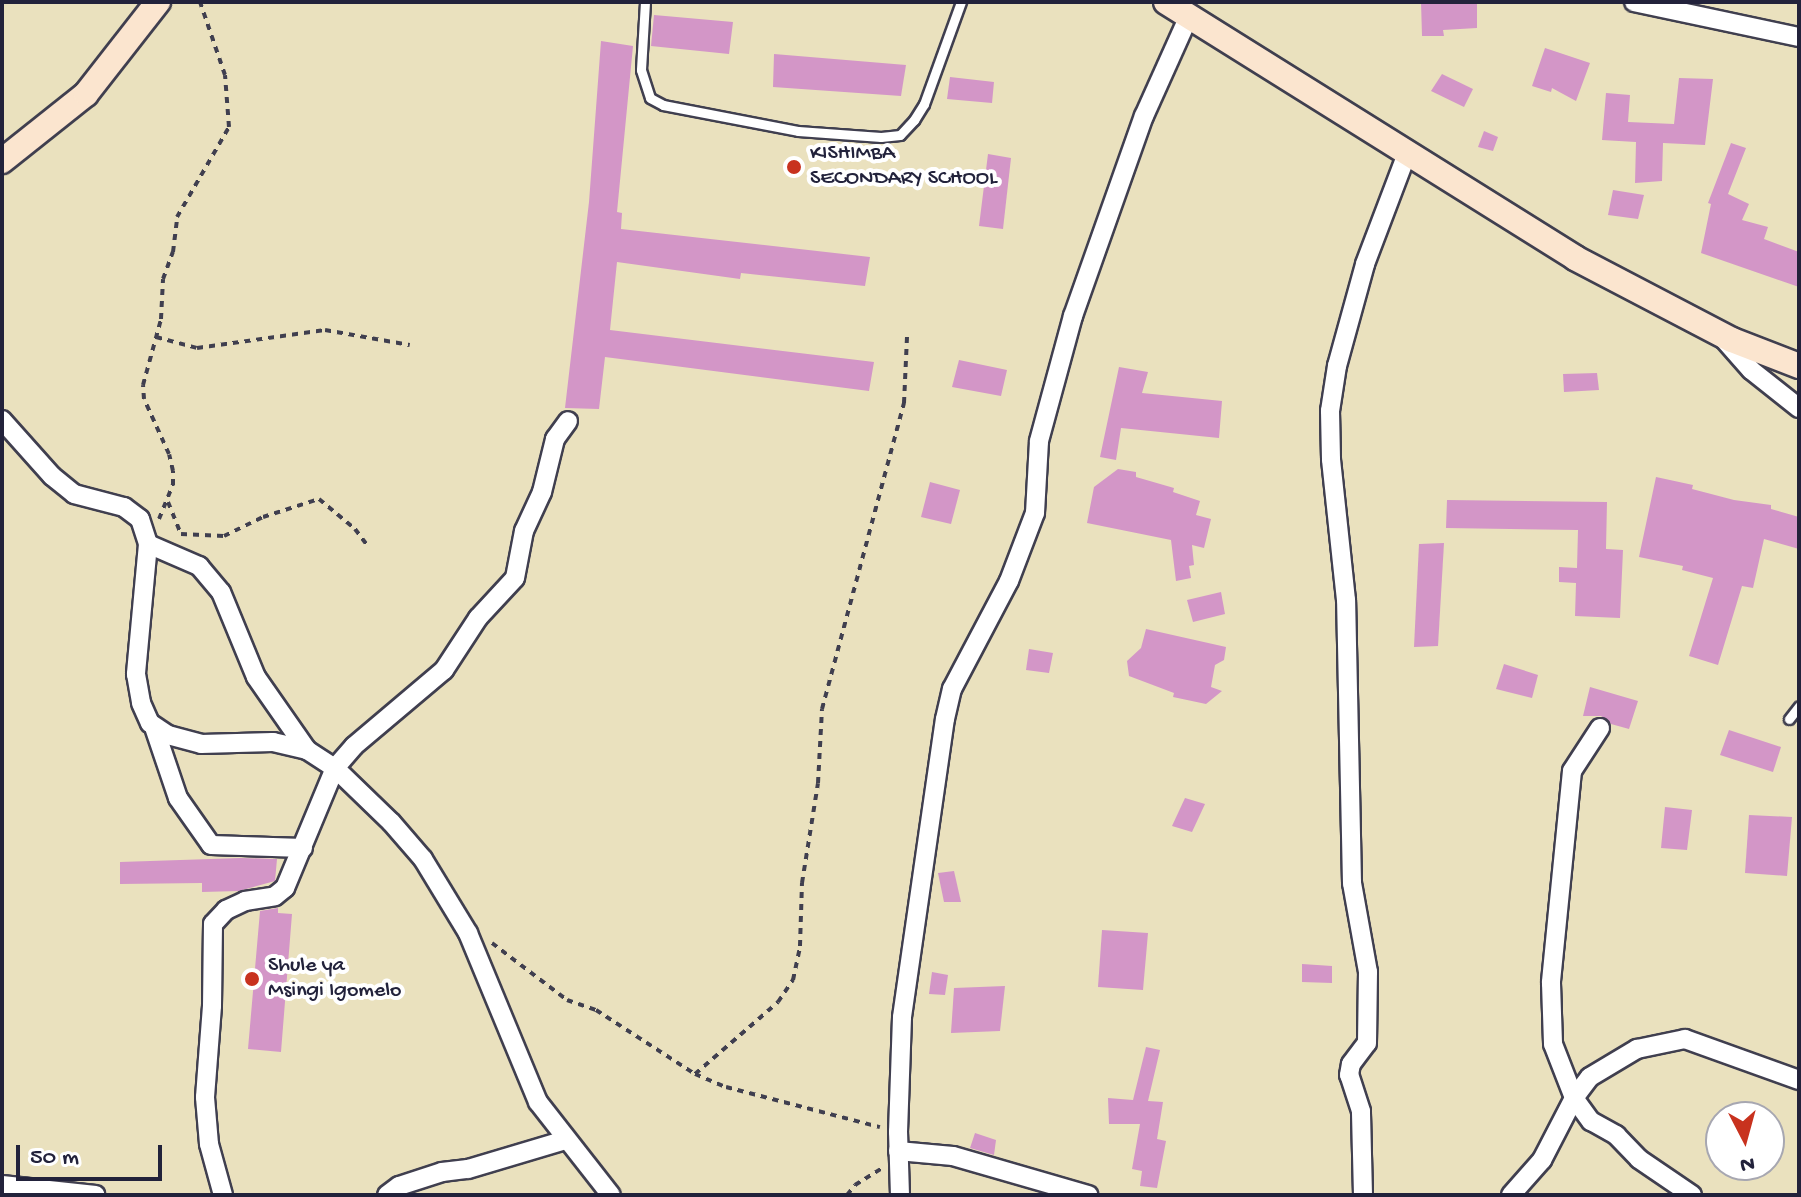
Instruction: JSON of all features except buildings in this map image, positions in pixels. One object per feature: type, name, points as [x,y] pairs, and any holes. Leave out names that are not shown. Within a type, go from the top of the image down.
[{"type":"street","points":[[2,161],[86,94],[158,2]]},
{"type":"street","points":[[1166,2],[1575,258],[1720,334],[1799,366]]},
{"type":"street","points":[[1634,2],[1799,37]]},
{"type":"street","points":[[900,1195],[898,1149],[902,1017],[935,781],[952,689],[1009,581],[1035,513],[1039,441],[1073,316],[1144,116],[1189,16]]},
{"type":"street","points":[[1363,1195],[1361,1111],[1349,1075],[1351,1064],[1367,1043],[1368,972],[1352,883],[1346,600],[1331,459],[1330,411],[1337,366],[1365,264],[1408,151]]},
{"type":"street","points":[[1720,334],[1751,370],[1799,408]]},
{"type":"street","points":[[2,420],[52,476],[74,494],[133,511],[140,519],[148,544],[136,674],[141,703],[154,727],[175,791],[211,845],[303,848]]},
{"type":"street","points":[[223,1195],[209,1144],[205,1097],[212,1006],[213,924],[226,910],[245,901],[275,896],[285,888],[335,768],[396,708],[444,670],[478,618],[515,578],[524,531],[542,492],[555,439],[568,421]]},
{"type":"street","points":[[148,544],[199,566],[221,592],[256,677],[307,750]]},
{"type":"street","points":[[154,727],[181,740],[201,744],[273,742],[307,750],[335,768],[412,845],[468,933],[538,1102],[611,1195]]},
{"type":"street","points":[[1600,728],[1572,771],[1551,983],[1553,1044],[1574,1098],[1591,1121],[1616,1135],[1639,1159],[1692,1195]]},
{"type":"street","points":[[1511,1195],[1542,1160],[1574,1098],[1590,1077],[1617,1059],[1650,1045],[1679,1039],[1799,1080]]},
{"type":"street","points":[[387,1195],[399,1186],[442,1172],[468,1169],[565,1140]]},
{"type":"street","points":[[898,1149],[953,1156],[1088,1195]]},
{"type":"street","points":[[2,1185],[95,1195]]},
{"type":"lane","points":[[645,2],[641,70],[650,98],[663,105],[798,131],[881,137],[900,135],[919,112],[961,2]]},
{"type":"lane","points":[[1789,719],[1799,706]]},
{"type":"path","points":[[148,544],[173,485],[169,454],[144,399],[143,385],[156,337],[163,279],[173,252],[177,217],[229,127],[225,75],[200,2]]},
{"type":"path","points":[[156,337],[197,348],[325,330],[410,345]]},
{"type":"path","points":[[695,1074],[778,1002],[793,980],[800,946],[802,883],[818,783],[822,709],[904,403],[907,336]]},
{"type":"path","points":[[168,502],[181,534],[224,536],[263,517],[319,499],[355,529],[367,545]]},
{"type":"path","points":[[468,933],[504,951],[567,1000],[596,1010],[695,1074],[898,1149],[847,1195]]},
{"type":"place","name":"KISHIMBA SECONDARY SCHOOL","points":[[794,167]]},
{"type":"place","name":"Shule ya Msingi Igomelo","points":[[252,979]]}]
